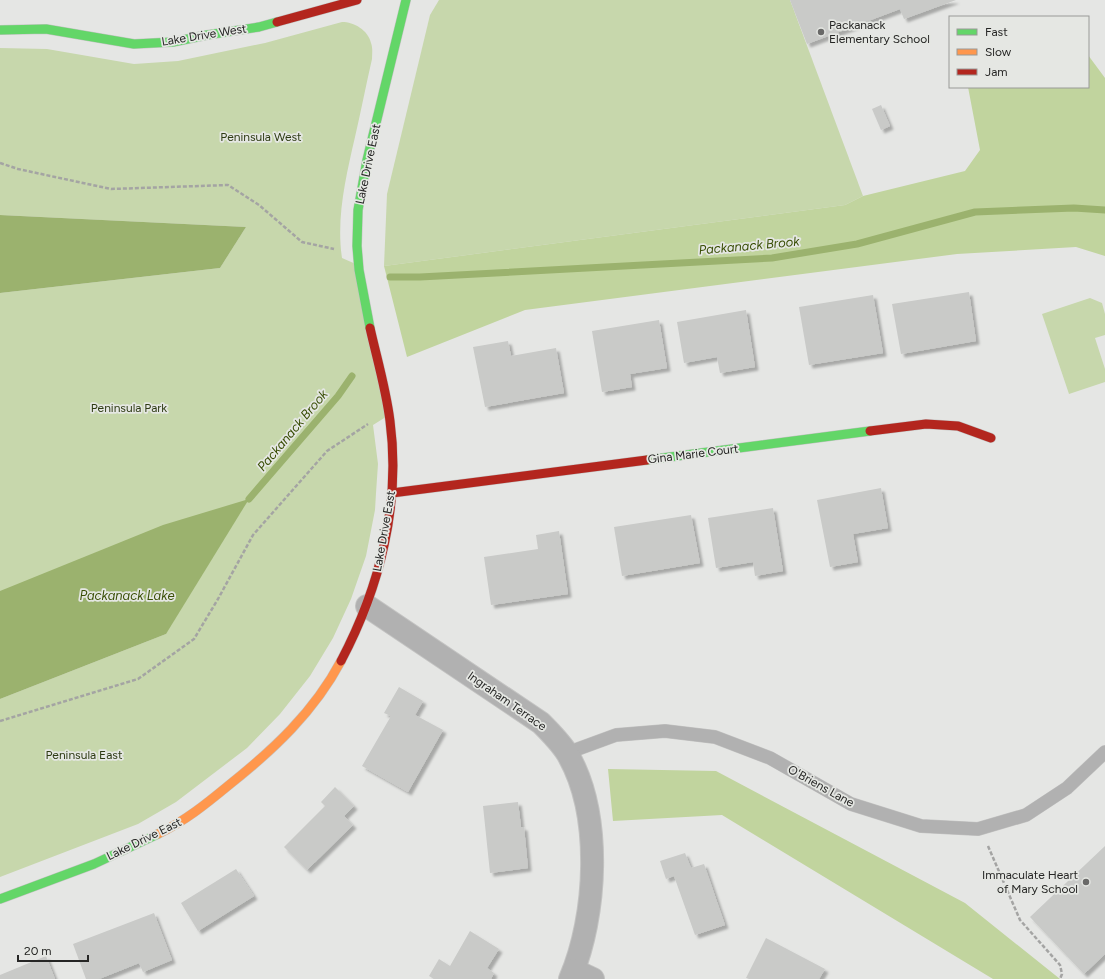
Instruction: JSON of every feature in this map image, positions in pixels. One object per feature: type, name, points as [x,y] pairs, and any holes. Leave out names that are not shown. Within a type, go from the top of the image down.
[{"type":"street","name":"Lake Drive West","points":[[0,30],[46,29],[134,44],[173,42],[259,27],[357,0]]},
{"type":"street","name":"Lake Drive East","points":[[0,899],[72,872],[146,841],[186,819],[258,762],[294,727],[325,688],[349,648],[367,606],[382,558],[392,493],[393,462],[388,410],[365,305],[358,265],[357,223],[362,182],[406,0]]},
{"type":"street","name":"Gina Marie Court","points":[[392,493],[926,424],[958,426],[991,438]]},
{"type":"street","name":"Ingraham Terrace","points":[[367,606],[541,723],[567,753],[579,779],[588,816],[593,857],[591,900],[583,942],[579,976]]},
{"type":"lane","name":"O'Briens Lane","points":[[567,753],[616,735],[665,731],[715,737],[770,758],[851,804],[922,826],[978,829],[1026,815],[1067,788],[1105,752]]},
{"type":"path","points":[[0,163],[18,169],[111,189],[228,185],[259,205],[302,242],[358,254]]},
{"type":"path","points":[[0,721],[138,679],[194,639],[218,600],[253,535],[327,451],[388,410]]},
{"type":"path","points":[[981,828],[1020,920],[1060,965],[1062,974],[1060,979]]},
{"type":"green space","points":[[439,0],[790,0],[863,196],[845,205],[384,266],[387,194],[430,15]]},
{"type":"green space","points":[[342,22],[356,25],[367,34],[372,45],[372,59],[348,167],[341,212],[340,243],[342,258],[358,265],[389,415],[373,425],[378,464],[375,510],[366,556],[351,599],[333,638],[310,676],[280,714],[247,748],[176,802],[138,824],[0,877],[0,699],[166,634],[0,598],[0,293],[220,268],[246,227],[0,215],[0,48],[47,49],[134,64],[178,61],[265,43]]},
{"type":"green space","points":[[1090,298],[1102,303],[1105,314],[1105,335],[1095,338],[1105,369],[1105,382],[1069,394],[1042,314]]},
{"type":"shaded area","points":[[1089,56],[1105,78],[1105,256],[1076,247],[957,254],[525,310],[407,357],[384,266],[845,205],[863,196],[965,171],[980,150],[968,88],[1089,88]]},
{"type":"shaded area","points":[[608,769],[716,771],[965,903],[1060,979],[993,979],[722,815],[613,821]]},
{"type":"water","points":[[0,215],[246,227],[220,268],[0,293]]},
{"type":"water","name":"Packanack Lake","points":[[249,499],[166,634],[0,699],[0,591],[163,525]]},
{"type":"building","name":"Packanack Elementary School","points":[[790,0],[956,0],[904,19],[900,9],[807,44]]},
{"type":"building","points":[[881,105],[890,126],[881,130],[872,109]]},
{"type":"building","points":[[969,292],[976,341],[901,354],[892,304]]},
{"type":"building","points":[[873,295],[883,353],[809,365],[799,307]]},
{"type":"building","points":[[746,310],[755,367],[720,373],[717,357],[684,363],[677,322]]},
{"type":"building","points":[[659,320],[667,368],[630,374],[632,387],[602,392],[592,331]]},
{"type":"building","points":[[508,341],[511,356],[556,348],[564,393],[485,407],[473,347]]},
{"type":"building","points":[[881,488],[888,528],[853,534],[858,562],[830,567],[817,500]]},
{"type":"building","points":[[773,508],[783,571],[755,576],[753,562],[716,568],[708,518]]},
{"type":"building","points":[[691,515],[700,563],[622,576],[614,527]]},
{"type":"building","points":[[559,531],[568,594],[491,605],[484,557],[538,549],[536,535]]},
{"type":"building","points":[[399,687],[423,701],[415,715],[443,730],[408,792],[362,766],[391,716],[384,713]]},
{"type":"building","points":[[335,787],[354,806],[344,816],[353,825],[307,870],[284,847],[325,806],[321,802]]},
{"type":"building","points":[[518,802],[521,827],[524,827],[528,868],[490,873],[483,806]]},
{"type":"building","name":"Immaculate Heart of Mary School","points":[[1105,846],[1105,954],[1084,974],[1030,917]]},
{"type":"building","points":[[685,853],[691,868],[704,864],[725,925],[695,935],[674,876],[666,879],[660,861]]},
{"type":"building","points":[[236,869],[254,896],[198,931],[181,903]]},
{"type":"building","points":[[154,913],[172,960],[143,972],[139,963],[99,979],[86,979],[73,944]]},
{"type":"building","points":[[470,931],[499,949],[487,968],[494,973],[491,979],[434,979],[429,976],[439,959],[450,966]]},
{"type":"building","points":[[766,938],[825,969],[819,979],[746,978]]},
{"type":"building","points":[[46,956],[55,979],[0,979],[0,975]]},
{"type":"waterway","name":"Packanack Brook","points":[[390,277],[420,277],[772,258],[857,244],[975,212],[1074,208],[1105,210]]},
{"type":"waterway","name":"Packanack Brook","points":[[249,499],[338,396],[352,376]]},
{"type":"traffic: fast","points":[[370,328],[359,270],[357,246],[358,210],[367,160],[406,0]]},
{"type":"traffic: fast","points":[[0,30],[46,29],[134,44],[173,42],[259,27],[277,22]]},
{"type":"traffic: fast","points":[[647,460],[870,431]]},
{"type":"traffic: fast","points":[[0,899],[94,864],[158,834]]},
{"type":"traffic: slow","points":[[158,834],[177,824],[204,805],[277,744],[318,697],[341,661]]},
{"type":"traffic: jam","points":[[277,22],[357,0]]},
{"type":"traffic: jam","points":[[341,661],[367,604],[377,574],[390,514],[393,452],[390,421],[384,386],[370,328]]},
{"type":"traffic: jam","points":[[870,431],[926,424],[958,426],[991,438]]},
{"type":"traffic: jam","points":[[392,493],[647,460]]},
{"type":"place","name":"Packanack Elementary School","points":[[821,32]]},
{"type":"place","name":"Immaculate Heart of Mary School","points":[[1086,882]]},
{"type":"park label","name":"Peninsula West","points":[[261,137]]},
{"type":"park label","name":"Peninsula Park","points":[[129,408]]},
{"type":"park label","name":"Peninsula East","points":[[84,755]]}]
